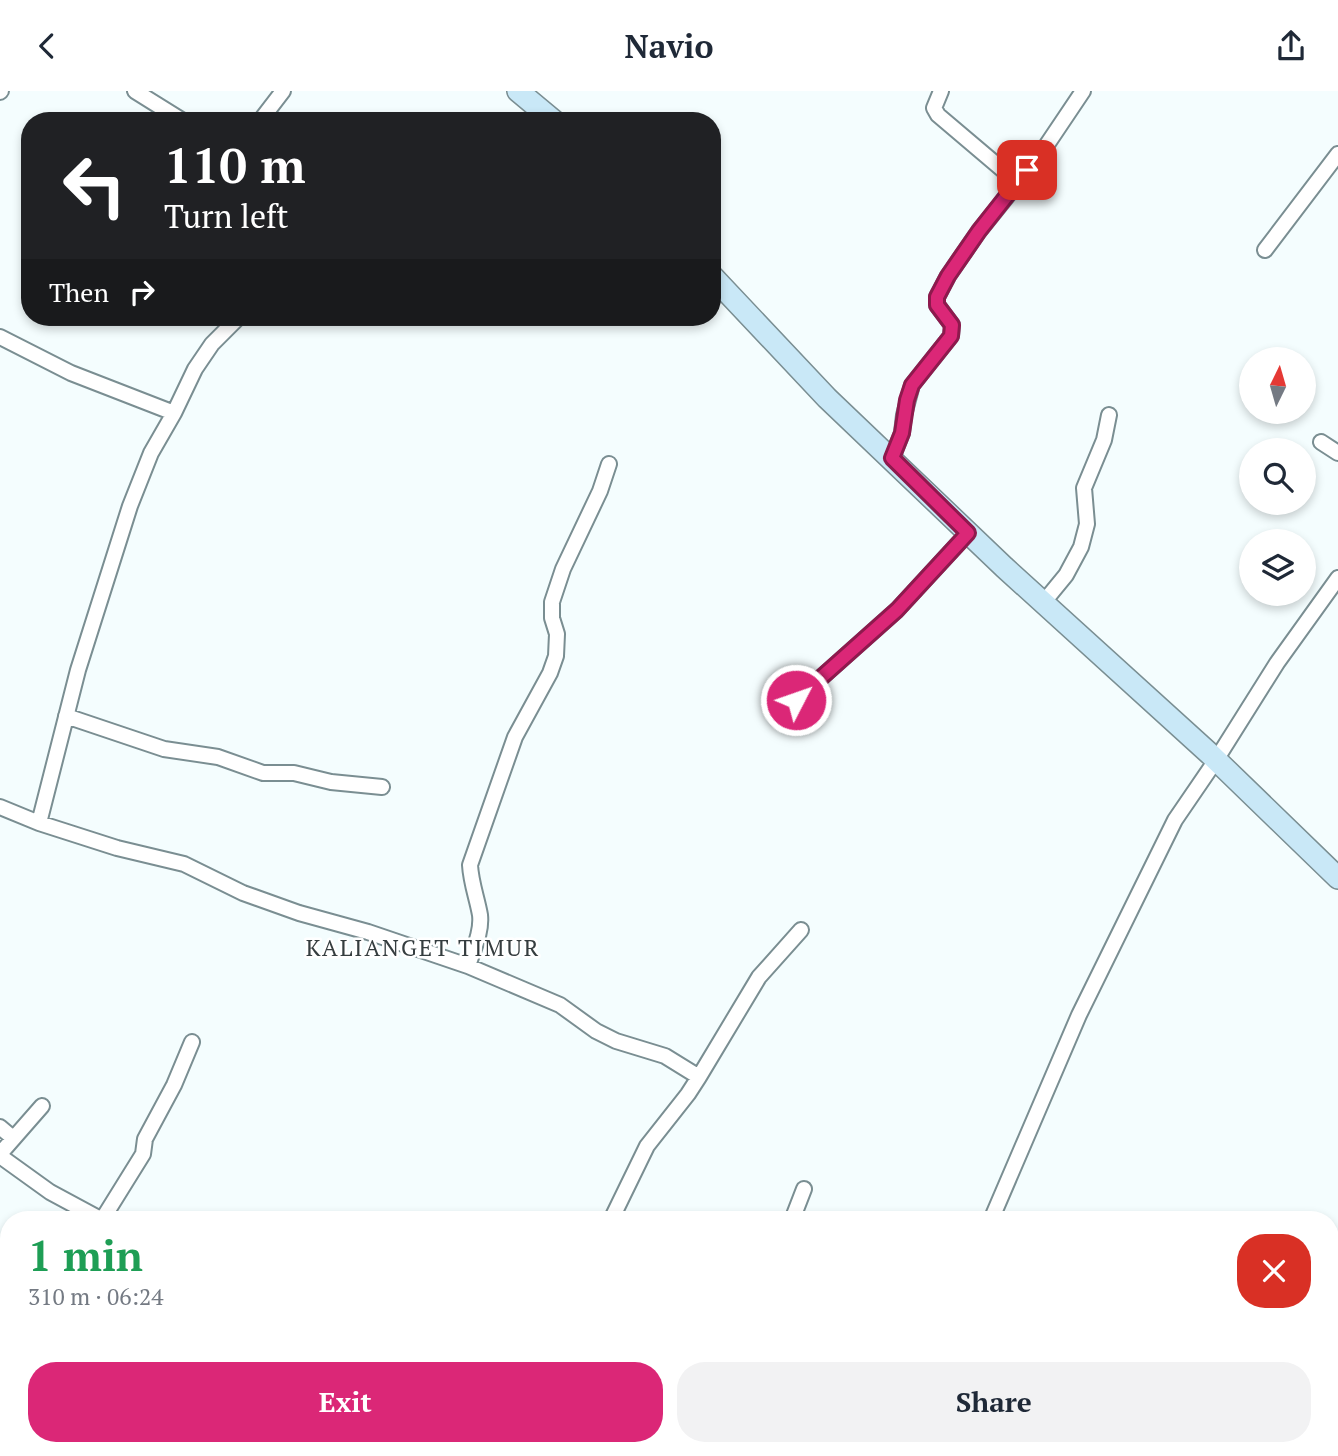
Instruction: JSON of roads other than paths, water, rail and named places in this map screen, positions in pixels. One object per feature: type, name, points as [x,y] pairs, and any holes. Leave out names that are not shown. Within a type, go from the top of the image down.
[{"type":"main road","points":[[518,91],[543,112]]},
{"type":"main road","points":[[721,285],[827,398],[1338,877]]},
{"type":"street","points":[[135,91],[169,112]]},
{"type":"street","points":[[267,112],[283,91]]},
{"type":"street","points":[[941,91],[934,108],[938,115],[1017,182]]},
{"type":"street","points":[[892,458],[902,433],[912,385],[951,336],[952,325],[937,305],[937,297],[979,231],[1038,158],[1083,91]]},
{"type":"street","points":[[1265,250],[1338,154]]},
{"type":"street","points":[[39,823],[85,645],[130,506],[152,453],[195,369],[212,344],[230,326]]},
{"type":"street","points":[[0,337],[71,373],[174,413]]},
{"type":"street","points":[[1044,603],[1066,575],[1081,547],[1087,524],[1084,488],[1104,440],[1109,415]]},
{"type":"street","points":[[1321,442],[1338,453]]},
{"type":"street","points":[[468,965],[480,930],[480,915],[471,881],[470,865],[515,737],[550,673],[556,656],[557,634],[552,618],[552,602],[609,464]]},
{"type":"street","points":[[796,700],[897,610],[968,533]]},
{"type":"street","points":[[996,1211],[1079,1015],[1175,820],[1216,761],[1277,663],[1338,577]]},
{"type":"street","points":[[66,716],[164,749],[218,757],[263,773],[294,773],[331,782],[382,787]]},
{"type":"street","points":[[0,807],[39,823],[117,848],[184,864],[218,882],[277,905],[468,965],[560,1005],[596,1031],[616,1041],[665,1056],[699,1077]]},
{"type":"street","points":[[615,1211],[647,1146],[688,1094],[759,977],[801,930]]},
{"type":"street","points":[[108,1211],[143,1154],[145,1139],[174,1085],[192,1042]]},
{"type":"street","points":[[42,1106],[0,1155],[50,1192],[85,1211]]},
{"type":"street","points":[[0,1126],[13,1138]]},
{"type":"street","points":[[795,1211],[804,1189]]},
{"type":"district","name":"KALIANGET TIMUR","points":[[423,947]]}]
